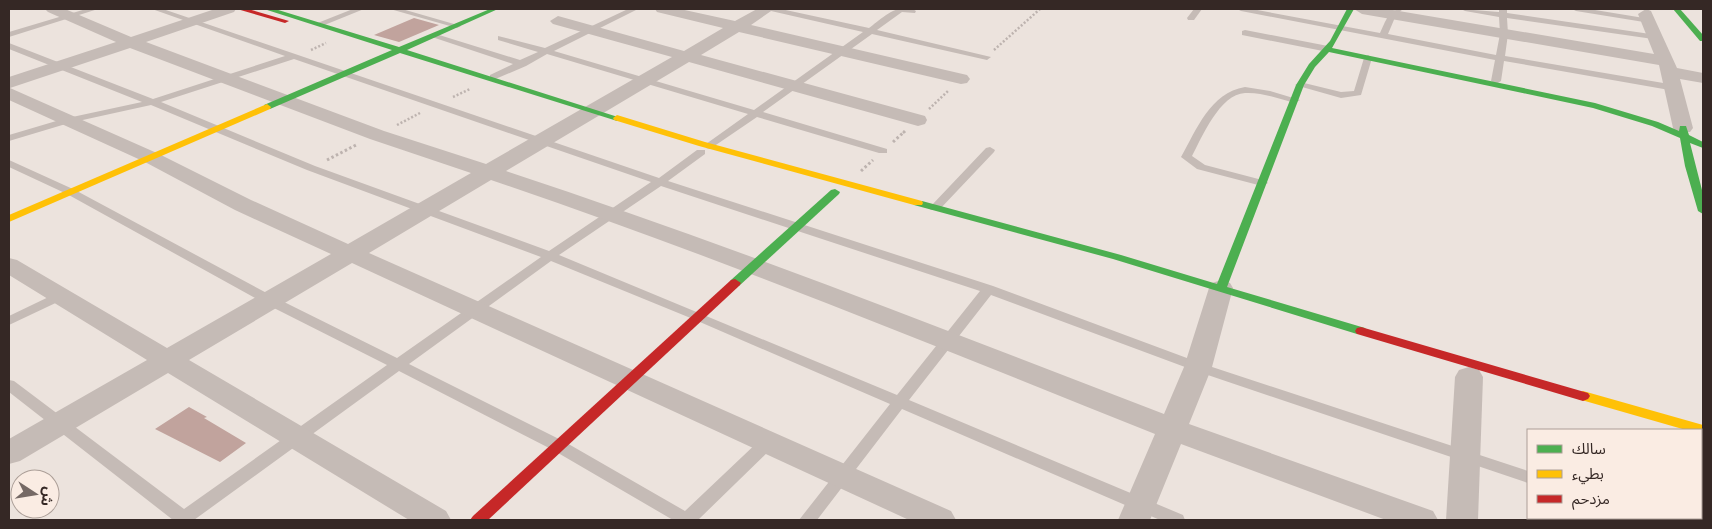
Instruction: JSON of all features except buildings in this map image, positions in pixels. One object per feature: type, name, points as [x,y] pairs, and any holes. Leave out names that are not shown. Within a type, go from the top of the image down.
[{"type":"street","points":[[9,83],[228,9]]},
{"type":"street","points":[[241,9],[341,38],[494,77],[590,112]]},
{"type":"street","points":[[268,9],[319,24],[396,52],[590,112],[835,192],[1220,293],[1699,429]]},
{"type":"street","points":[[9,219],[495,9]]},
{"type":"street","points":[[662,9],[961,79]]},
{"type":"street","points":[[9,453],[769,9]]},
{"type":"street","points":[[1137,513],[1198,367],[1220,293],[1300,85],[1312,66],[1328,48],[1350,9]]},
{"type":"street","points":[[1362,9],[1396,11],[1504,34],[1670,74],[1703,78]]},
{"type":"street","points":[[1676,9],[1703,39]]},
{"type":"street","points":[[1686,9],[1703,28]]},
{"type":"street","points":[[61,12],[130,42],[377,135],[611,213],[754,265],[1171,429],[1422,520]]},
{"type":"street","points":[[1648,17],[1670,74],[1685,132],[1690,166],[1703,211]]},
{"type":"street","points":[[558,21],[918,120]]},
{"type":"street","points":[[1328,48],[1595,106],[1685,132],[1703,135]]},
{"type":"street","points":[[1328,48],[1623,108],[1685,132],[1703,145]]},
{"type":"street","points":[[9,93],[152,158],[243,204],[940,520]]},
{"type":"street","points":[[705,149],[1065,242],[1220,293],[1351,341]]},
{"type":"street","points":[[478,520],[629,379],[835,192]]},
{"type":"street","points":[[9,265],[435,520]]},
{"type":"street","points":[[1462,520],[1469,377]]},
{"type":"lane","points":[[9,36],[61,12],[94,9]]},
{"type":"lane","points":[[156,9],[291,57],[661,182],[988,289],[1198,367],[1527,477]]},
{"type":"lane","points":[[319,24],[360,9]]},
{"type":"lane","points":[[394,9],[457,26]]},
{"type":"lane","points":[[494,77],[634,9]]},
{"type":"lane","points":[[769,9],[987,56]]},
{"type":"lane","points":[[9,385],[62,423],[184,520],[398,364],[611,213],[661,182],[901,9],[912,11]]},
{"type":"lane","points":[[1192,18],[1198,9]]},
{"type":"lane","points":[[1241,9],[1341,26],[1383,36],[1500,58],[1670,74]]},
{"type":"lane","points":[[1465,9],[1503,12],[1657,38]]},
{"type":"lane","points":[[1576,9],[1648,17]]},
{"type":"lane","points":[[1383,36],[1396,11]]},
{"type":"lane","points":[[1496,81],[1504,34],[1503,12]]},
{"type":"lane","points":[[1245,33],[1328,48]]},
{"type":"lane","points":[[434,36],[523,64]]},
{"type":"lane","points":[[501,38],[883,151]]},
{"type":"lane","points":[[9,46],[218,128],[311,168],[427,209],[550,256],[698,316],[899,400],[1137,513],[1177,520]]},
{"type":"lane","points":[[9,138],[67,121],[153,102],[230,79],[291,57]]},
{"type":"lane","points":[[1300,85],[1341,95],[1358,94],[1368,58]]},
{"type":"lane","points":[[1262,183],[1201,167],[1186,157],[1219,102],[1228,94],[1245,90],[1295,100]]},
{"type":"lane","points":[[935,208],[990,150]]},
{"type":"lane","points":[[9,164],[71,192],[271,300],[559,446],[687,520],[768,442]]},
{"type":"lane","points":[[807,520],[899,400],[988,289]]},
{"type":"lane","points":[[9,321],[59,296]]},
{"type":"path","points":[[987,56],[1040,9]]},
{"type":"path","points":[[291,57],[341,38]]},
{"type":"path","points":[[846,185],[961,79]]},
{"type":"traffic: fast","points":[[268,9],[617,118]]},
{"type":"traffic: fast","points":[[267,107],[495,9]]},
{"type":"traffic: fast","points":[[1221,288],[1300,85],[1312,66],[1333,42],[1350,9]]},
{"type":"traffic: fast","points":[[1676,9],[1703,39]]},
{"type":"traffic: fast","points":[[1328,49],[1595,106],[1655,124],[1703,145]]},
{"type":"traffic: fast","points":[[1683,128],[1690,166],[1703,211]]},
{"type":"traffic: fast","points":[[735,283],[835,192]]},
{"type":"traffic: fast","points":[[918,203],[1117,257],[1361,331]]},
{"type":"traffic: slow","points":[[9,219],[267,107]]},
{"type":"traffic: slow","points":[[617,118],[702,144],[918,203]]},
{"type":"traffic: slow","points":[[1583,396],[1699,429]]},
{"type":"traffic: jam","points":[[241,9],[285,21]]},
{"type":"traffic: jam","points":[[478,520],[735,283]]},
{"type":"traffic: jam","points":[[1361,331],[1583,396]]}]
